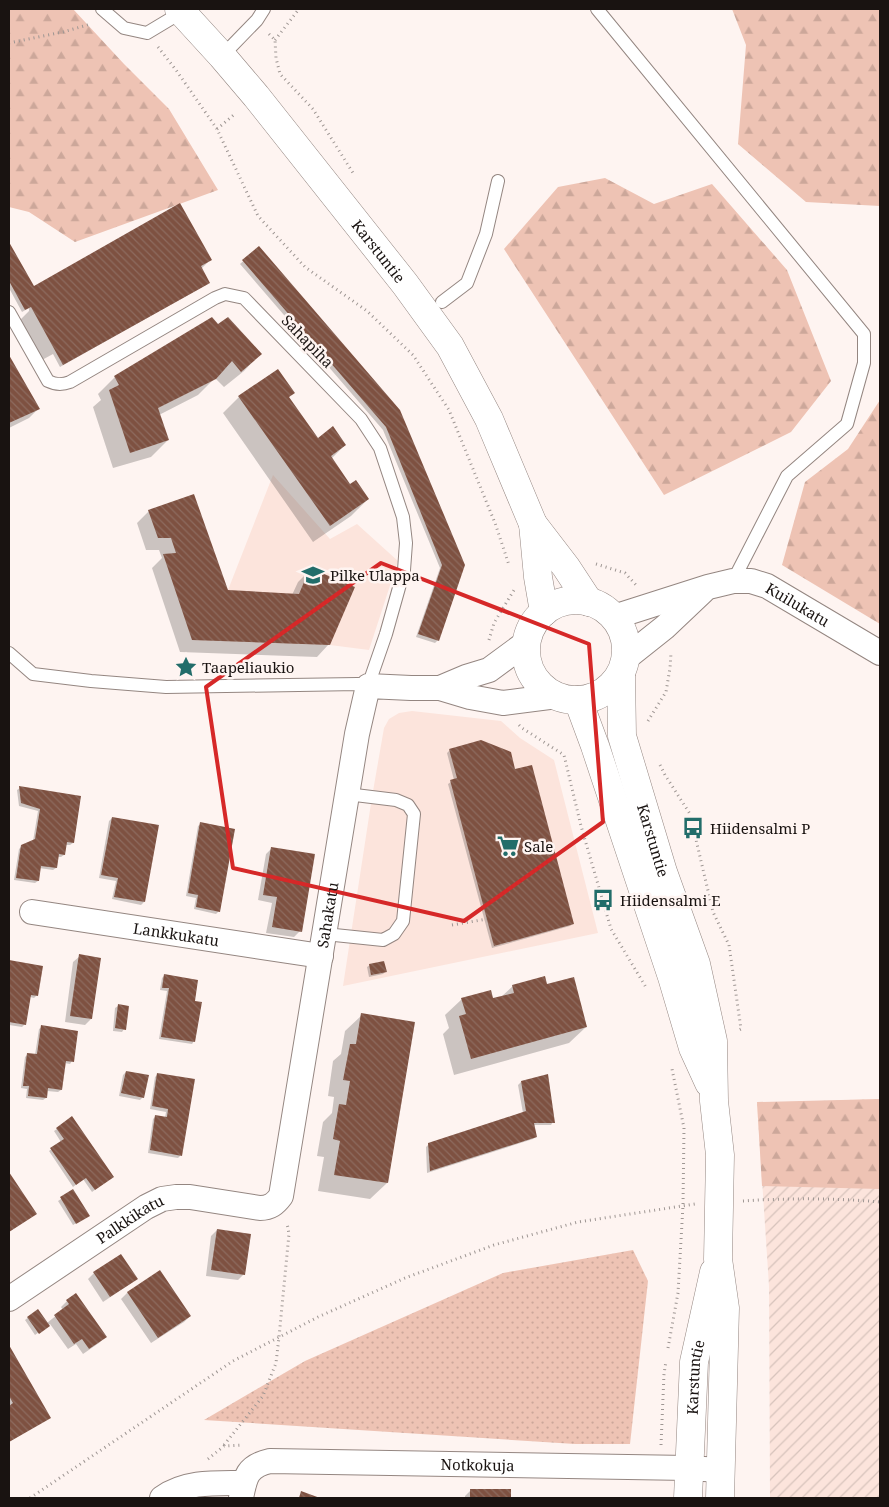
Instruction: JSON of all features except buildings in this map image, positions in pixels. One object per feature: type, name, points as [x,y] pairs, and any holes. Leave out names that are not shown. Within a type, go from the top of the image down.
[{"type":"main road","name":"Karstuntie","points":[[180,10],[262,104],[405,284],[450,346],[489,419],[533,524],[566,567],[589,602]]},
{"type":"main road","name":"Karstuntie","points":[[533,524],[538,577],[544,612]]},
{"type":"main road","points":[[573,600],[589,602],[602,607],[614,617],[622,629],[626,644],[623,666],[613,684],[603,692],[591,698],[568,698],[543,687],[533,674],[527,658],[527,642],[530,630],[544,612],[558,604],[573,600]]},
{"type":"main road","name":"Karstuntie","points":[[623,666],[622,736],[663,872],[696,964],[713,1041],[714,1094],[720,1154],[718,1259],[725,1308],[720,1498]]},
{"type":"main road","name":"Karstuntie","points":[[568,698],[669,968],[693,1048],[714,1094]]},
{"type":"main road","name":"Karstuntie","points":[[688,1498],[694,1362],[718,1259]]},
{"type":"street","name":"Kuilukatu","points":[[614,617],[708,586],[733,581],[751,581],[767,586],[880,653]]},
{"type":"street","points":[[623,666],[708,586]]},
{"type":"street","points":[[440,688],[489,670],[527,642]]},
{"type":"street","points":[[368,686],[440,688],[470,697],[503,703],[568,698]]},
{"type":"street","name":"Sahakatu","points":[[277,1213],[274,1205],[283,1189],[357,734],[368,686]]},
{"type":"street","name":"Lankkukatu","points":[[32,912],[323,945]]},
{"type":"street","name":"Palkkikatu","points":[[9,1299],[146,1207],[162,1199],[176,1196],[190,1197],[260,1208],[277,1213]]},
{"type":"street","name":"Notkokuja","points":[[242,1490],[247,1474],[259,1464],[270,1461],[720,1470]]},
{"type":"street","points":[[162,1498],[186,1486],[201,1484],[242,1490]]},
{"type":"lane","points":[[222,56],[257,20],[264,9]]},
{"type":"lane","points":[[597,9],[864,334],[864,363],[847,424],[787,476],[733,581]]},
{"type":"lane","points":[[106,13],[124,28],[147,33],[180,10]]},
{"type":"lane","points":[[442,302],[467,283],[486,234],[498,182]]},
{"type":"lane","name":"Sahapiha","points":[[9,312],[48,381],[62,385],[215,298],[226,294],[244,298],[361,419],[380,448],[403,517],[406,543],[404,570],[386,634],[368,686]]},
{"type":"lane","points":[[9,653],[33,674],[166,688],[358,684],[368,686]]},
{"type":"lane","points":[[323,945],[383,940],[394,934],[403,921],[414,814],[408,805],[396,800],[347,794]]},
{"type":"path","points":[[275,40],[299,9]]},
{"type":"path","points":[[9,42],[63,32],[106,13]]},
{"type":"path","points":[[452,925],[487,919]]},
{"type":"path","points":[[30,1498],[233,1361],[318,1317],[405,1278],[494,1245],[578,1222],[684,1205],[763,1200],[860,1200],[880,1202]]},
{"type":"path","points":[[224,1446],[263,1396],[276,1362],[289,1234],[277,1213]]},
{"type":"highlighted area","points":[[381,563],[589,644],[603,822],[464,921],[233,868],[206,687]]},
{"type":"shaded area","name":"Pilke Ulappa","points":[[273,475],[330,539],[357,524],[398,561],[369,650],[330,645],[192,640],[228,590]]},
{"type":"shaded area","points":[[412,711],[501,721],[520,738],[554,760],[598,933],[343,986],[384,728],[389,719],[399,713]]},
{"type":"shaded area","points":[[880,1099],[880,1498],[770,1498],[769,1286],[757,1103]]},
{"type":"green space","points":[[9,9],[73,9],[169,109],[218,190],[75,242],[29,212],[9,207]]},
{"type":"green space","points":[[732,9],[880,9],[880,206],[806,202],[738,144],[746,45]]},
{"type":"green space","points":[[605,178],[654,204],[712,184],[787,270],[831,381],[791,432],[664,495],[504,249],[558,187]]},
{"type":"green space","points":[[880,400],[880,624],[782,565],[805,482],[848,449]]},
{"type":"green space","points":[[880,1099],[880,1189],[762,1186],[757,1102]]},
{"type":"green space","points":[[633,1250],[648,1281],[630,1444],[575,1444],[204,1420],[305,1361],[503,1273]]},
{"type":"place","name":"Pilke Ulappa","points":[[313,575]]},
{"type":"place","name":"Taapeliaukio","points":[[186,667]]},
{"type":"place","name":"Hiidensalmi P","points":[[693,828]]},
{"type":"place","name":"Sale","points":[[508,846]]},
{"type":"place","name":"Hiidensalmi E","points":[[603,900]]}]
